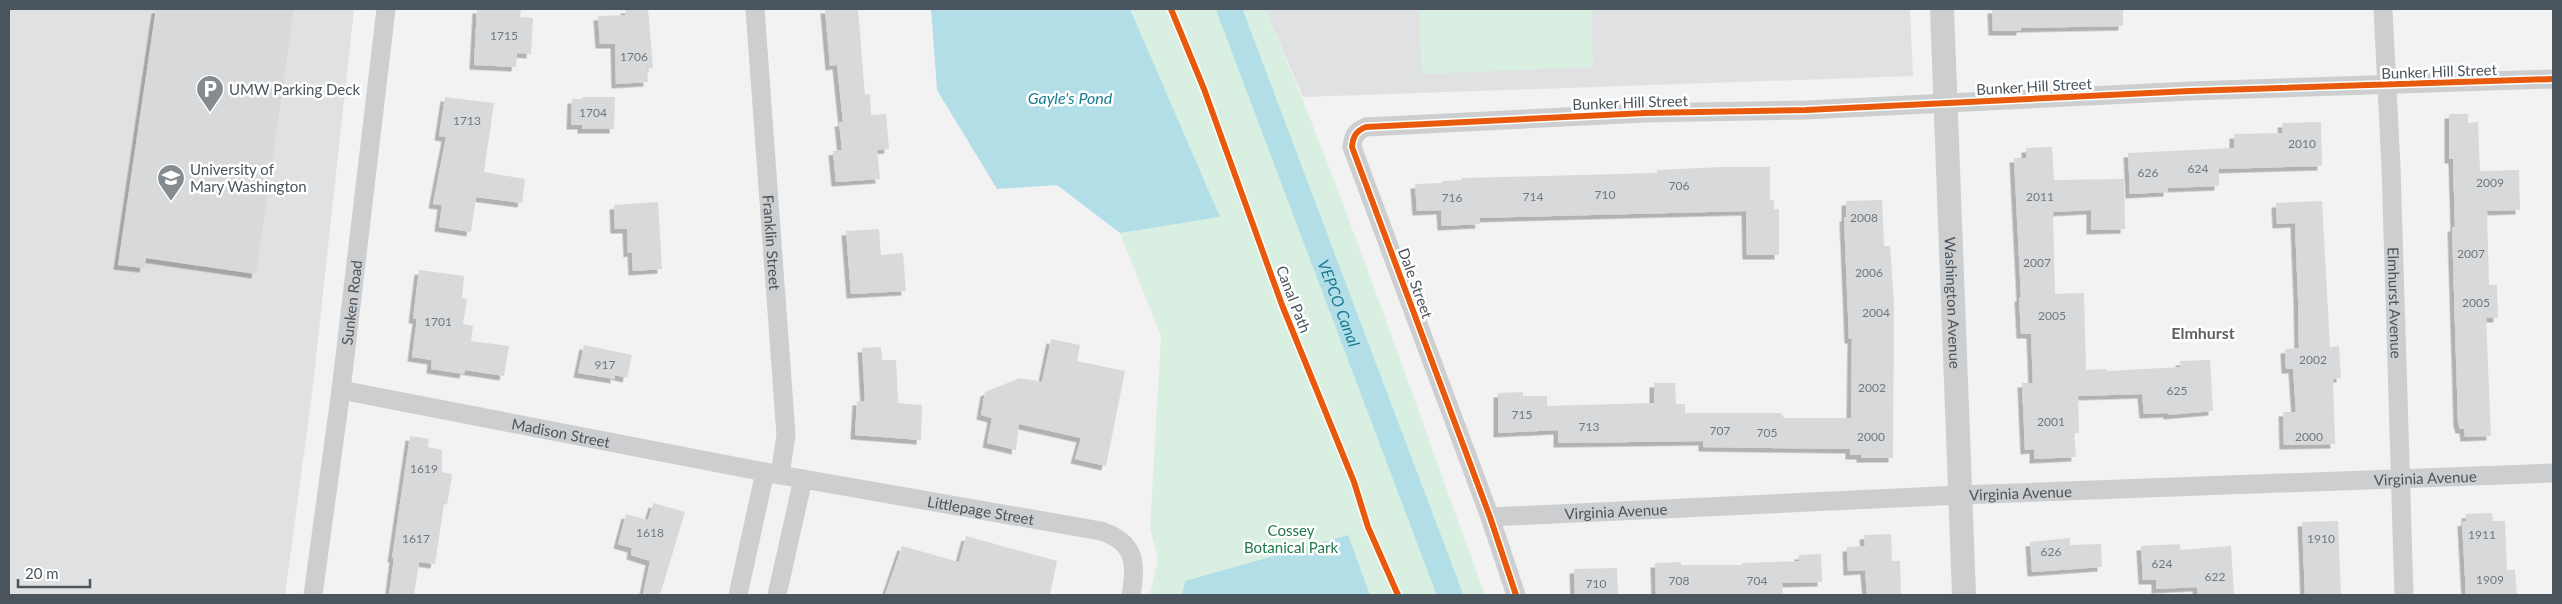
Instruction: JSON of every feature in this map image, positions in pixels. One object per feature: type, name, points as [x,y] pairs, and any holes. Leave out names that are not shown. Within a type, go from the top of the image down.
[{"type":"street","name":"Sunken Road","points":[[313,595],[341,390],[386,9]]},
{"type":"street","name":"Franklin Street","points":[[738,595],[786,435],[755,9]]},
{"type":"street","name":"Washington Avenue","points":[[1942,9],[1964,595]]},
{"type":"street","name":"Elmhurst Avenue","points":[[2383,9],[2404,595]]},
{"type":"street","name":"Bunker Hill Street","points":[[1517,120],[1645,113],[1806,110],[2180,91],[2553,80]]},
{"type":"street","name":"Dale Street","points":[[1516,595],[1490,517],[1352,146],[1353,137],[1359,130],[1366,127],[1517,120]]},
{"type":"street","name":"Madison Street","points":[[341,390],[773,474]]},
{"type":"street","name":"Littlepage Street","points":[[773,474],[1091,529],[1113,535],[1125,544],[1132,557],[1135,572],[1131,595]]},
{"type":"street","name":"Virginia Avenue","points":[[1490,517],[1960,495],[2553,474]]},
{"type":"street","points":[[777,595],[802,479]]},
{"type":"shaded area","name":"University of Mary Washington","points":[[9,9],[354,9],[312,394],[285,595],[9,595]]},
{"type":"shaded area","points":[[1265,9],[1910,9],[1913,76],[1303,97]]},
{"type":"green space","name":"Cossey Botanical Park","points":[[1130,9],[1265,9],[1352,227],[1485,595],[1150,595],[1158,558],[1150,529],[1161,336],[1120,233],[1219,217]]},
{"type":"green space","points":[[1419,9],[1591,9],[1593,67],[1422,74]]},
{"type":"water","name":"Gayle's Pond","points":[[931,9],[1130,9],[1220,217],[1120,233],[1057,185],[997,189],[937,90]]},
{"type":"water","points":[[1348,535],[1370,595],[1182,595],[1185,581]]},
{"type":"building","name":"UMW Parking Deck","points":[[156,9],[294,9],[256,274],[146,258],[144,268],[118,265]]},
{"type":"building","points":[[477,9],[521,9],[520,17],[533,18],[531,54],[517,53],[516,67],[474,65]]},
{"type":"building","points":[[625,9],[648,9],[653,68],[647,68],[648,82],[616,84],[615,44],[600,44],[598,16],[626,15]]},
{"type":"building","points":[[825,9],[858,9],[865,95],[870,94],[871,115],[886,114],[889,149],[877,150],[880,179],[836,182],[833,151],[842,150],[839,122],[843,122],[837,65],[830,66]]},
{"type":"building","points":[[1992,9],[2123,9],[2123,26],[2021,28],[2021,31],[1993,31]]},
{"type":"building","points":[[445,97],[494,103],[484,172],[525,179],[522,203],[476,197],[471,232],[439,227],[442,205],[433,204],[446,137],[439,136]]},
{"type":"building","points":[[582,97],[615,97],[614,129],[582,129],[582,125],[571,125],[572,99],[582,99]]},
{"type":"building","points":[[2449,114],[2468,114],[2468,123],[2478,122],[2480,171],[2519,170],[2520,210],[2487,211],[2489,285],[2497,285],[2498,318],[2486,318],[2491,436],[2465,437],[2464,429],[2460,429],[2458,422],[2452,227],[2455,227],[2453,159],[2449,159]]},
{"type":"building","points":[[2321,122],[2322,166],[2219,169],[2219,186],[2168,188],[2168,192],[2130,194],[2128,153],[2234,148],[2234,134],[2283,133],[2282,123]]},
{"type":"building","points":[[2052,147],[2054,180],[2124,179],[2125,229],[2091,230],[2091,210],[2053,212],[2055,294],[2084,293],[2086,370],[2106,369],[2107,371],[2181,367],[2180,361],[2210,360],[2213,411],[2168,415],[2168,413],[2144,414],[2142,394],[2078,396],[2079,433],[2074,433],[2076,457],[2034,459],[2034,449],[2025,450],[2022,383],[2033,383],[2031,334],[2021,334],[2014,158],[2026,158],[2026,148]]},
{"type":"building","points":[[1770,167],[1770,200],[1774,200],[1774,209],[1779,209],[1779,255],[1747,255],[1746,211],[1479,218],[1480,224],[1442,226],[1441,210],[1417,211],[1415,184],[1442,183],[1442,181],[1462,180],[1462,178],[1657,173],[1657,170]]},
{"type":"building","points":[[1882,200],[1884,246],[1890,246],[1894,302],[1893,458],[1861,458],[1861,455],[1850,455],[1850,449],[1703,447],[1703,441],[1558,443],[1558,430],[1498,433],[1498,393],[1523,392],[1523,396],[1547,396],[1547,406],[1654,403],[1654,383],[1675,383],[1676,404],[1685,404],[1685,413],[1781,413],[1784,418],[1851,418],[1852,339],[1849,339],[1844,217],[1846,217],[1846,201]]},
{"type":"building","points":[[2322,201],[2330,347],[2339,346],[2341,378],[2333,379],[2335,444],[2284,445],[2283,412],[2296,412],[2293,369],[2286,369],[2285,349],[2299,348],[2298,298],[2295,223],[2277,224],[2276,203]]},
{"type":"building","points":[[658,202],[662,269],[633,271],[632,252],[628,253],[627,229],[615,229],[614,205]]},
{"type":"building","points":[[879,229],[881,255],[903,253],[906,291],[851,294],[846,231]]},
{"type":"building","points":[[419,270],[464,276],[462,298],[467,299],[463,324],[473,326],[471,341],[509,346],[504,376],[465,370],[464,374],[431,369],[432,360],[412,357],[417,319],[413,319]]},
{"type":"building","points":[[1051,339],[1080,345],[1077,361],[1125,371],[1106,466],[1075,459],[1081,438],[1019,424],[1016,450],[987,443],[992,418],[981,415],[985,392],[1020,378],[1042,382]]},
{"type":"building","points":[[584,345],[632,355],[627,378],[615,375],[615,379],[578,373]]},
{"type":"building","points":[[881,347],[882,360],[896,360],[898,403],[922,405],[921,440],[855,435],[857,401],[865,401],[862,348]]},
{"type":"building","points":[[410,436],[429,439],[428,447],[442,450],[442,472],[452,474],[451,482],[447,505],[444,504],[435,564],[419,562],[414,595],[389,595],[394,558],[392,558]]},
{"type":"building","points":[[653,503],[685,512],[660,595],[643,595],[650,561],[631,555],[632,548],[618,544],[626,514],[648,520]]},
{"type":"building","points":[[2492,513],[2493,521],[2505,521],[2507,570],[2515,570],[2517,595],[2466,595],[2462,522],[2466,521],[2466,514]]},
{"type":"building","points":[[2338,521],[2341,595],[2305,595],[2302,522]]},
{"type":"building","points":[[1891,534],[1892,561],[1900,561],[1901,595],[1867,595],[1865,570],[1848,571],[1847,547],[1865,546],[1864,535]]},
{"type":"building","points":[[966,536],[1057,561],[1050,595],[885,595],[902,546],[959,562]]},
{"type":"building","points":[[2070,538],[2070,545],[2101,544],[2102,567],[2032,572],[2030,542]]},
{"type":"building","points":[[2180,544],[2180,550],[2231,546],[2234,595],[2198,595],[2197,587],[2156,589],[2156,580],[2143,580],[2141,546]]},
{"type":"building","points":[[1821,554],[1822,582],[1782,583],[1783,595],[1656,595],[1655,563],[1681,562],[1681,565],[1742,565],[1742,563],[1799,561],[1799,555]]},
{"type":"building","points":[[1617,568],[1618,595],[1575,595],[1574,569]]},
{"type":"waterway","name":"VEPCO Canal","points":[[1229,9],[1450,595]]},
{"type":"cycle path","name":"Canal Path","points":[[1171,9],[1204,89],[1282,305],[1354,482],[1368,527],[1398,595]]},
{"type":"cycle path","points":[[1516,595],[1490,517],[1352,147],[1357,132],[1366,127],[1645,113],[1806,110],[2190,91],[2553,79]]},
{"type":"place","name":"UMW Parking Deck","points":[[210,113]]},
{"type":"place","name":"University of Mary Washington","points":[[171,202]]},
{"type":"district","name":"Elmhurst","points":[[2203,332]]}]
